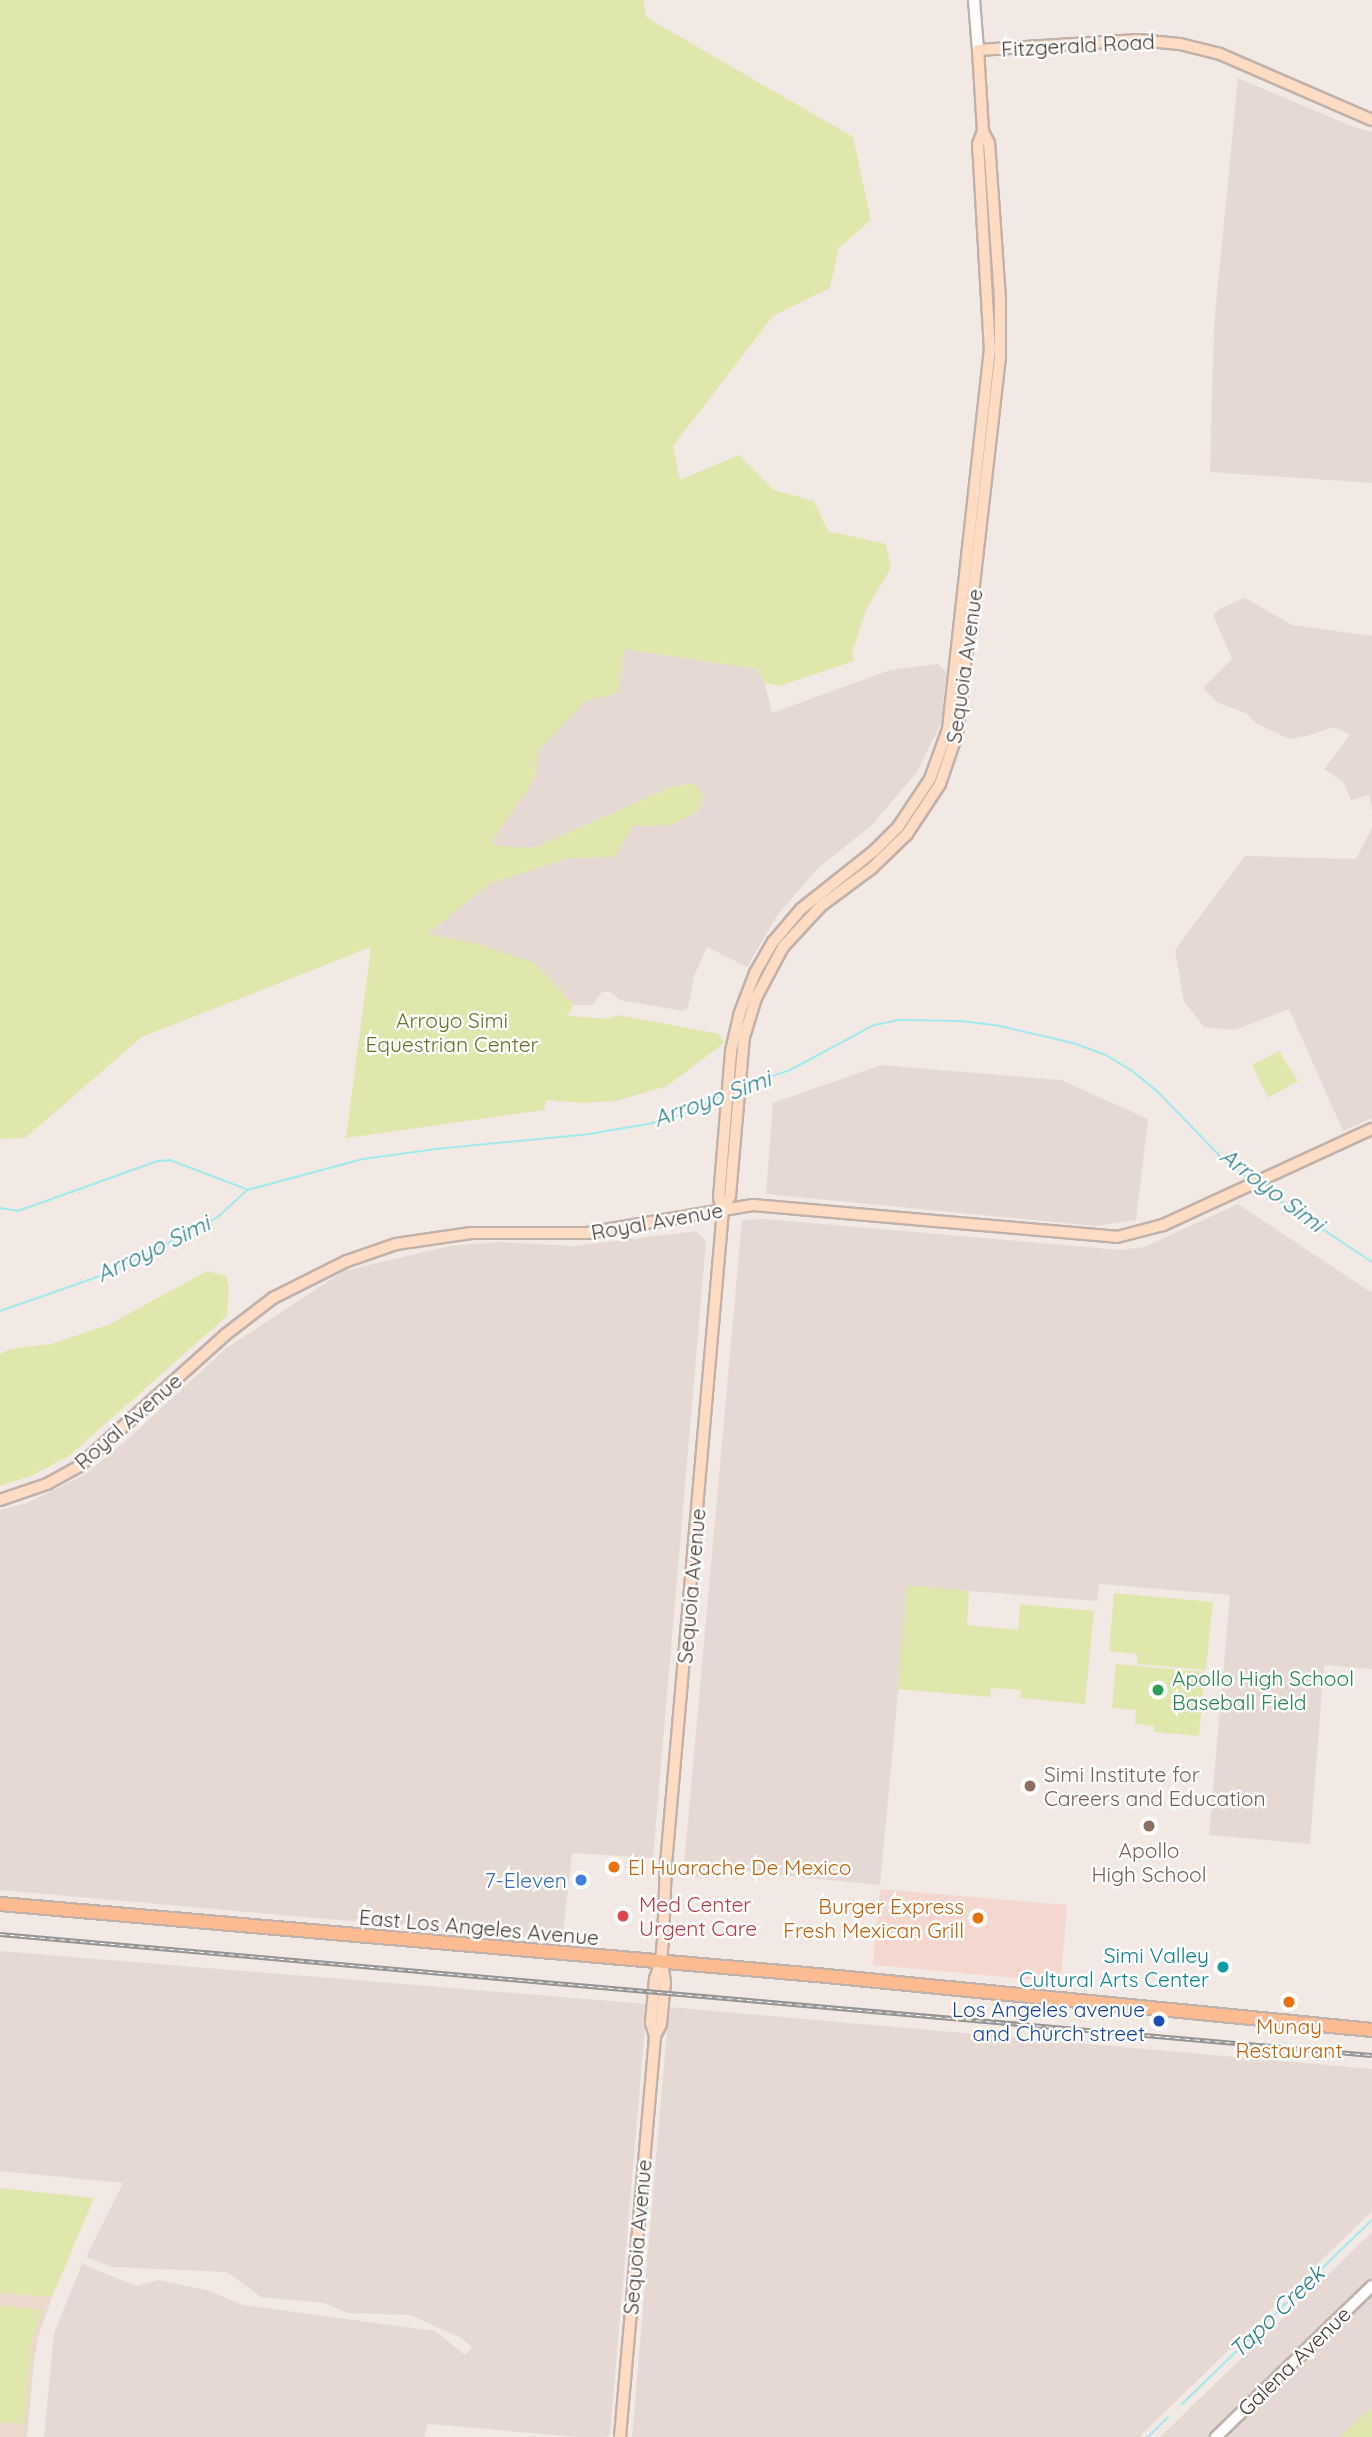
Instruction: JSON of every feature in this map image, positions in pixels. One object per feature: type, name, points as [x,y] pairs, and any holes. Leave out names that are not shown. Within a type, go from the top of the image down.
[{"type":"main road","name":"Fitzgerald Road","points":[[978,50],[1138,40],[1180,44],[1220,54],[1372,120]]},
{"type":"main road","name":"Sequoia Avenue","points":[[620,2437],[654,2036],[651,2023],[655,1979],[661,1962],[666,1864],[723,1210],[730,1196],[743,1054],[755,998],[783,947],[821,906],[872,868],[907,834],[940,784],[957,734],[1000,358],[1000,299],[989,143],[983,131],[978,50]]},
{"type":"main road","name":"Sequoia Avenue","points":[[723,1210],[719,1198],[731,1060],[735,1030],[745,995],[773,942],[801,909],[874,851],[898,827],[930,779],[948,729],[990,351],[978,144],[983,131]]},
{"type":"main road","name":"Royal Avenue","points":[[0,1500],[47,1484],[78,1466],[251,1314],[296,1285],[347,1261],[396,1244],[448,1235],[587,1233],[723,1210],[769,1206],[1117,1237],[1151,1230],[1372,1129]]},
{"type":"main road","name":"East Los Angeles Avenue","points":[[0,1905],[661,1962],[1372,2030]]},
{"type":"street","name":"Sequoia Avenue","points":[[974,0],[978,50]]},
{"type":"street","name":"Galena Avenue","points":[[1216,2437],[1372,2286]]},
{"type":"shaded area","points":[[1238,78],[1351,126],[1372,132],[1372,483],[1210,472],[1214,325]]},
{"type":"shaded area","points":[[1245,598],[1292,625],[1372,636],[1372,810],[1369,795],[1351,800],[1343,782],[1324,769],[1350,735],[1334,727],[1289,739],[1256,723],[1246,713],[1218,703],[1203,688],[1232,659],[1213,615],[1219,609]]},
{"type":"shaded area","points":[[624,649],[757,669],[765,683],[772,713],[890,670],[938,664],[946,672],[942,721],[917,772],[872,825],[818,868],[776,917],[747,967],[707,947],[694,976],[688,1008],[683,1011],[620,1000],[609,991],[602,992],[592,1005],[574,1005],[535,963],[426,934],[491,883],[570,858],[615,857],[633,826],[672,825],[704,796],[694,783],[669,788],[534,848],[496,846],[492,841],[535,778],[537,751],[586,701],[618,692]]},
{"type":"shaded area","points":[[1372,828],[1372,1118],[1343,1131],[1289,1009],[1235,1030],[1204,1027],[1184,1001],[1175,950],[1245,856],[1356,859]]},
{"type":"shaded area","points":[[881,1065],[1061,1080],[1148,1119],[1136,1220],[1095,1226],[766,1194],[773,1103]]},
{"type":"shaded area","points":[[1238,1204],[1372,1293],[1372,1669],[1324,1665],[1310,1844],[1209,1835],[1230,1595],[1099,1584],[1097,1601],[908,1586],[880,1885],[707,1868],[705,1878],[683,1876],[742,1220],[765,1219],[1120,1250],[1144,1247]]},
{"type":"shaded area","points":[[697,1231],[706,1242],[653,1858],[572,1853],[562,1940],[0,1890],[0,1510],[27,1503],[84,1475],[126,1441],[225,1349],[344,1271],[449,1246],[500,1242],[574,1246]]},
{"type":"shaded area","points":[[880,1889],[1067,1905],[1061,1978],[1058,1982],[873,1965]]},
{"type":"shaded area","points":[[0,1951],[647,2004],[610,2434],[606,2437],[579,2437],[428,2424],[424,2437],[44,2437],[54,2333],[82,2264],[136,2286],[158,2280],[207,2290],[243,2305],[435,2331],[465,2355],[472,2347],[461,2338],[410,2315],[348,2313],[324,2303],[261,2297],[227,2272],[112,2267],[86,2257],[123,2183],[0,2171]]},
{"type":"shaded area","points":[[669,2007],[1372,2069],[1372,2211],[1139,2437],[632,2437]]},
{"type":"shaded area","points":[[1372,2232],[1372,2411],[1345,2437],[1160,2437]]},
{"type":"shaded area","points":[[0,2293],[52,2297],[39,2334],[34,2361],[27,2437],[0,2437]]},
{"type":"green space","name":"Arroyo Simi Equestrian Center","points":[[0,0],[643,0],[646,17],[853,137],[871,220],[839,248],[830,288],[773,316],[673,446],[680,480],[739,455],[774,490],[814,501],[828,531],[886,544],[891,568],[867,608],[852,653],[854,661],[779,686],[765,683],[757,669],[624,649],[618,693],[586,701],[538,751],[535,778],[492,841],[497,846],[534,848],[669,788],[694,783],[704,796],[699,810],[672,825],[633,826],[615,857],[570,858],[491,883],[427,934],[475,943],[535,963],[574,1005],[567,1016],[608,1019],[618,1015],[719,1034],[724,1043],[667,1086],[616,1101],[584,1103],[546,1100],[544,1110],[346,1138],[371,947],[142,1037],[25,1138],[0,1139]]},
{"type":"green space","points":[[1279,1051],[1298,1081],[1268,1098],[1252,1065]]},
{"type":"green space","points":[[207,1271],[226,1276],[229,1286],[227,1316],[69,1456],[31,1476],[0,1486],[0,1354],[10,1349],[51,1344],[108,1325]]},
{"type":"green space","points":[[907,1585],[969,1591],[967,1625],[1018,1630],[1020,1604],[1094,1611],[1085,1704],[1020,1698],[1021,1690],[991,1688],[990,1697],[898,1689]]},
{"type":"green space","points":[[1114,1593],[1213,1602],[1206,1670],[1137,1664],[1137,1654],[1109,1651]]},
{"type":"green space","name":"Apollo High School Baseball Field","points":[[1116,1664],[1205,1672],[1199,1736],[1154,1732],[1154,1726],[1135,1724],[1136,1710],[1112,1708]]},
{"type":"green space","points":[[0,2188],[94,2198],[52,2297],[0,2293]]},
{"type":"green space","points":[[0,2305],[42,2310],[31,2344],[24,2424],[0,2422]]},
{"type":"green space","points":[[1372,2407],[1372,2437],[1340,2437]]},
{"type":"waterway","name":"Arroyo Simi","points":[[744,1086],[790,1070],[874,1025],[900,1020],[961,1021],[1000,1026],[1073,1043],[1104,1054],[1131,1070],[1156,1090],[1221,1157],[1249,1179]]},
{"type":"waterway","name":"Arroyo Simi","points":[[0,1311],[114,1271],[218,1217],[247,1190],[363,1159],[589,1134],[653,1123],[685,1113],[723,1095]]},
{"type":"waterway","points":[[0,1208],[18,1211],[158,1161],[170,1160],[246,1189]]},
{"type":"waterway","name":"Arroyo Simi","points":[[1259,1187],[1372,1262]]},
{"type":"waterway","name":"Tapo Creek","points":[[1182,2404],[1372,2220]]},
{"type":"waterway","name":"Tapo Creek","points":[[1148,2437],[1168,2417]]},
{"type":"railway","points":[[0,1934],[1372,2055]]},
{"type":"place","name":"Apollo High School Baseball Field","points":[[1158,1690]]},
{"type":"place","name":"Simi Institute for Careers and Education","points":[[1030,1786]]},
{"type":"place","name":"Apollo High School","points":[[1149,1826]]},
{"type":"place","name":"El Huarache De Mexico","points":[[614,1867]]},
{"type":"place","name":"7-Eleven","points":[[581,1880]]},
{"type":"place","name":"Med Center Urgent Care","points":[[623,1916]]},
{"type":"place","name":"Burger Express Fresh Mexican Grill","points":[[978,1918]]},
{"type":"place","name":"Simi Valley Cultural Arts Center","points":[[1223,1967]]},
{"type":"place","name":"Munay Restaurant","points":[[1289,2002]]},
{"type":"place","name":"Los Angeles avenue and Church street","points":[[1159,2021]]}]
